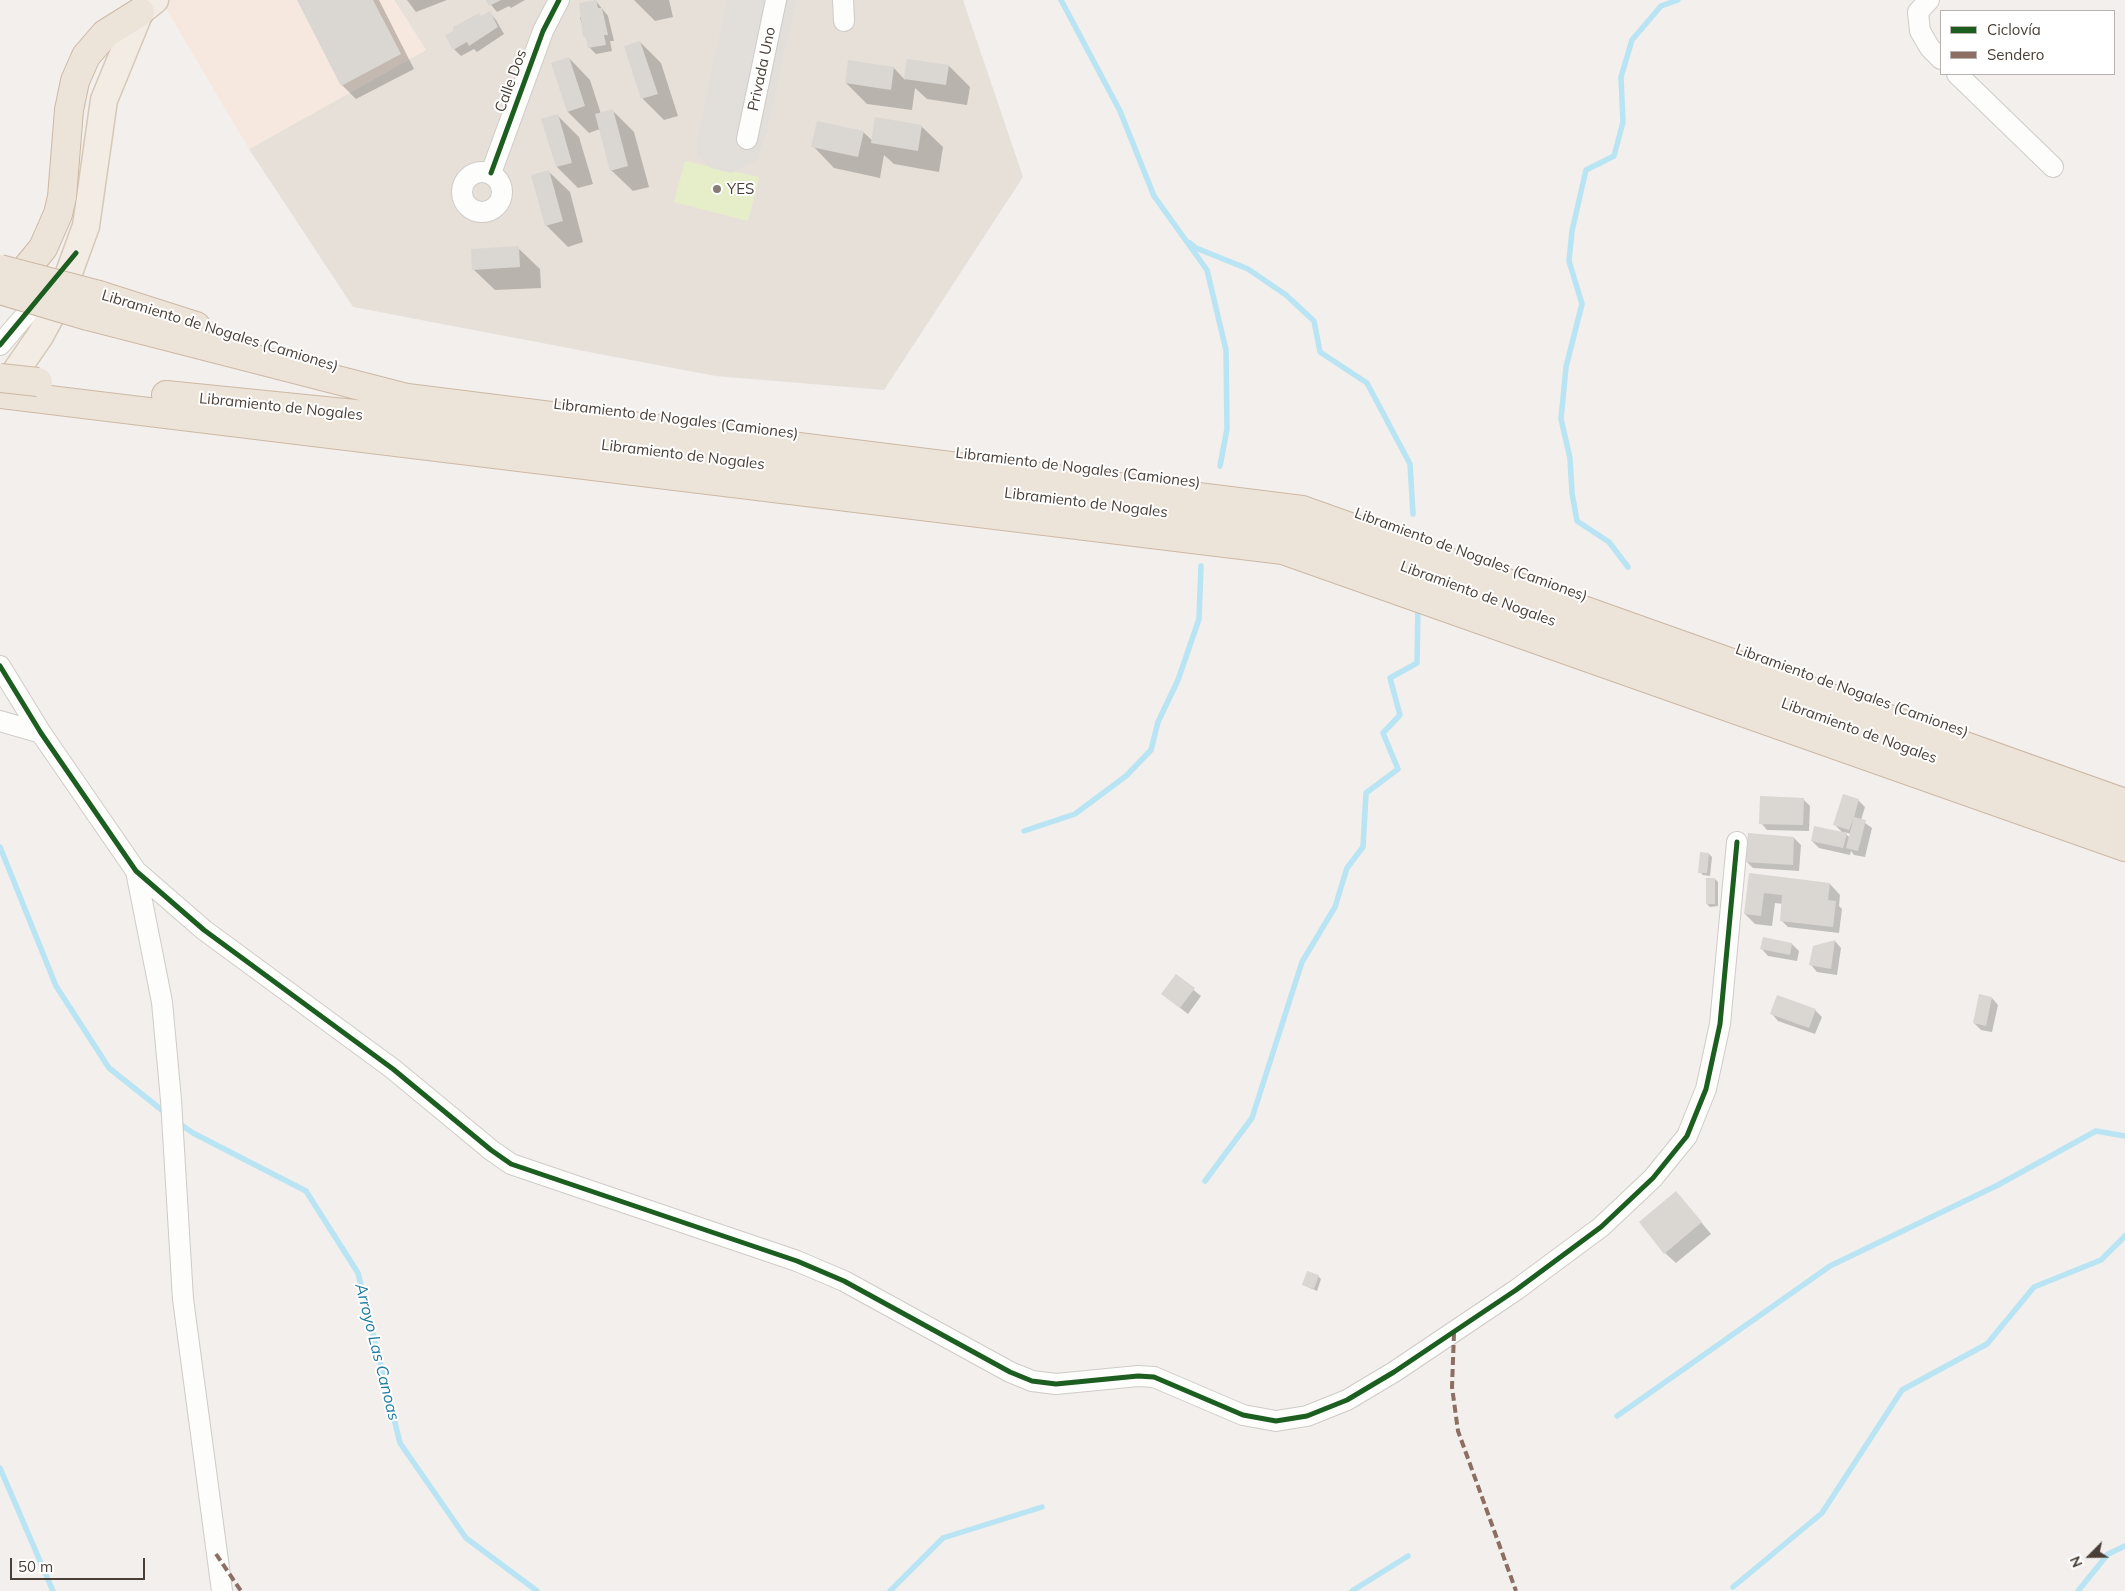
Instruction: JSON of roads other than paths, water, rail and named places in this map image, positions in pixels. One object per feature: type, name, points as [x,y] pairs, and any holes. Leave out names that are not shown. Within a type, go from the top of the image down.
[{"type":"highway","points":[[0,300],[43,248],[58,214],[62,197],[69,110],[75,81],[86,56],[105,34],[147,6]]},
{"type":"highway","name":"Libramiento de Nogales (Camiones)","points":[[0,269],[93,306],[416,387],[1305,496],[2125,787]]},
{"type":"highway","points":[[0,290],[93,306],[407,398],[1302,510],[2125,804]]},
{"type":"highway","name":"Libramiento de Nogales","points":[[0,378],[36,390],[1283,550],[1300,554],[2125,847]]},
{"type":"highway","name":"Libramiento de Nogales","points":[[0,394],[36,390],[454,424],[549,439],[1287,528],[1328,540],[2125,826]]},
{"type":"main road","points":[[0,394],[30,351],[58,303],[86,226],[104,100],[147,6]]},
{"type":"street","name":"Calle Dos","points":[[491,173],[543,31],[559,0]]},
{"type":"street","name":"Privada Uno","points":[[747,139],[776,0]]},
{"type":"street","points":[[843,0],[844,22]]},
{"type":"street","points":[[1928,0],[1918,12],[1920,31],[1930,48],[1940,58]]},
{"type":"street","points":[[1958,75],[2053,167]]},
{"type":"street","points":[[0,345],[76,253]]},
{"type":"street","points":[[0,666],[41,732],[136,872],[204,930],[392,1069],[491,1150],[511,1164],[805,1264],[844,1282],[1010,1372],[1032,1381],[1056,1384],[1138,1376],[1154,1378],[1243,1415],[1276,1421],[1308,1416],[1347,1400],[1402,1367],[1516,1290],[1601,1227],[1654,1178],[1687,1136],[1706,1089],[1720,1024],[1737,842]]},
{"type":"street","points":[[0,721],[41,732]]},
{"type":"street","points":[[136,872],[160,994],[171,1100],[184,1299],[222,1591]]},
{"type":"waterway","points":[[1061,0],[1120,111],[1154,196],[1207,270],[1226,350],[1227,429],[1220,466]]},
{"type":"waterway","points":[[1628,567],[1609,542],[1577,521],[1572,493],[1570,458],[1561,419],[1566,367],[1582,304],[1569,261],[1572,231],[1586,170],[1614,156],[1623,122],[1621,77],[1632,40],[1661,6],[1678,0]]},
{"type":"waterway","points":[[1190,243],[1196,248],[1248,269],[1286,295],[1314,321],[1320,352],[1367,383],[1410,464],[1413,514]]},
{"type":"waterway","points":[[1024,831],[1075,814],[1126,776],[1151,750],[1158,722],[1178,680],[1199,619],[1201,566]]},
{"type":"waterway","points":[[1205,1181],[1252,1118],[1302,962],[1335,907],[1347,868],[1363,847],[1366,793],[1398,769],[1383,733],[1400,715],[1390,678],[1417,663],[1418,606]]},
{"type":"waterway","name":"Arroyo Las Canoas","points":[[0,847],[56,986],[109,1068],[168,1115]]},
{"type":"waterway","name":"Arroyo Las Canoas","points":[[177,1122],[193,1133],[306,1191],[358,1273],[400,1443],[466,1538],[537,1591]]},
{"type":"waterway","points":[[1617,1416],[1830,1266],[1998,1185],[2096,1131],[2125,1136]]},
{"type":"waterway","points":[[1733,1587],[1822,1513],[1902,1390],[1987,1344],[2034,1287],[2101,1260],[2125,1236]]},
{"type":"waterway","points":[[0,1468],[53,1591]]},
{"type":"waterway","points":[[890,1591],[943,1538],[1042,1507]]},
{"type":"waterway","points":[[2078,1591],[2108,1554],[2125,1546]]},
{"type":"waterway","points":[[1352,1591],[1408,1556]]},
{"type":"place","name":"YES","points":[[717,189]]}]
